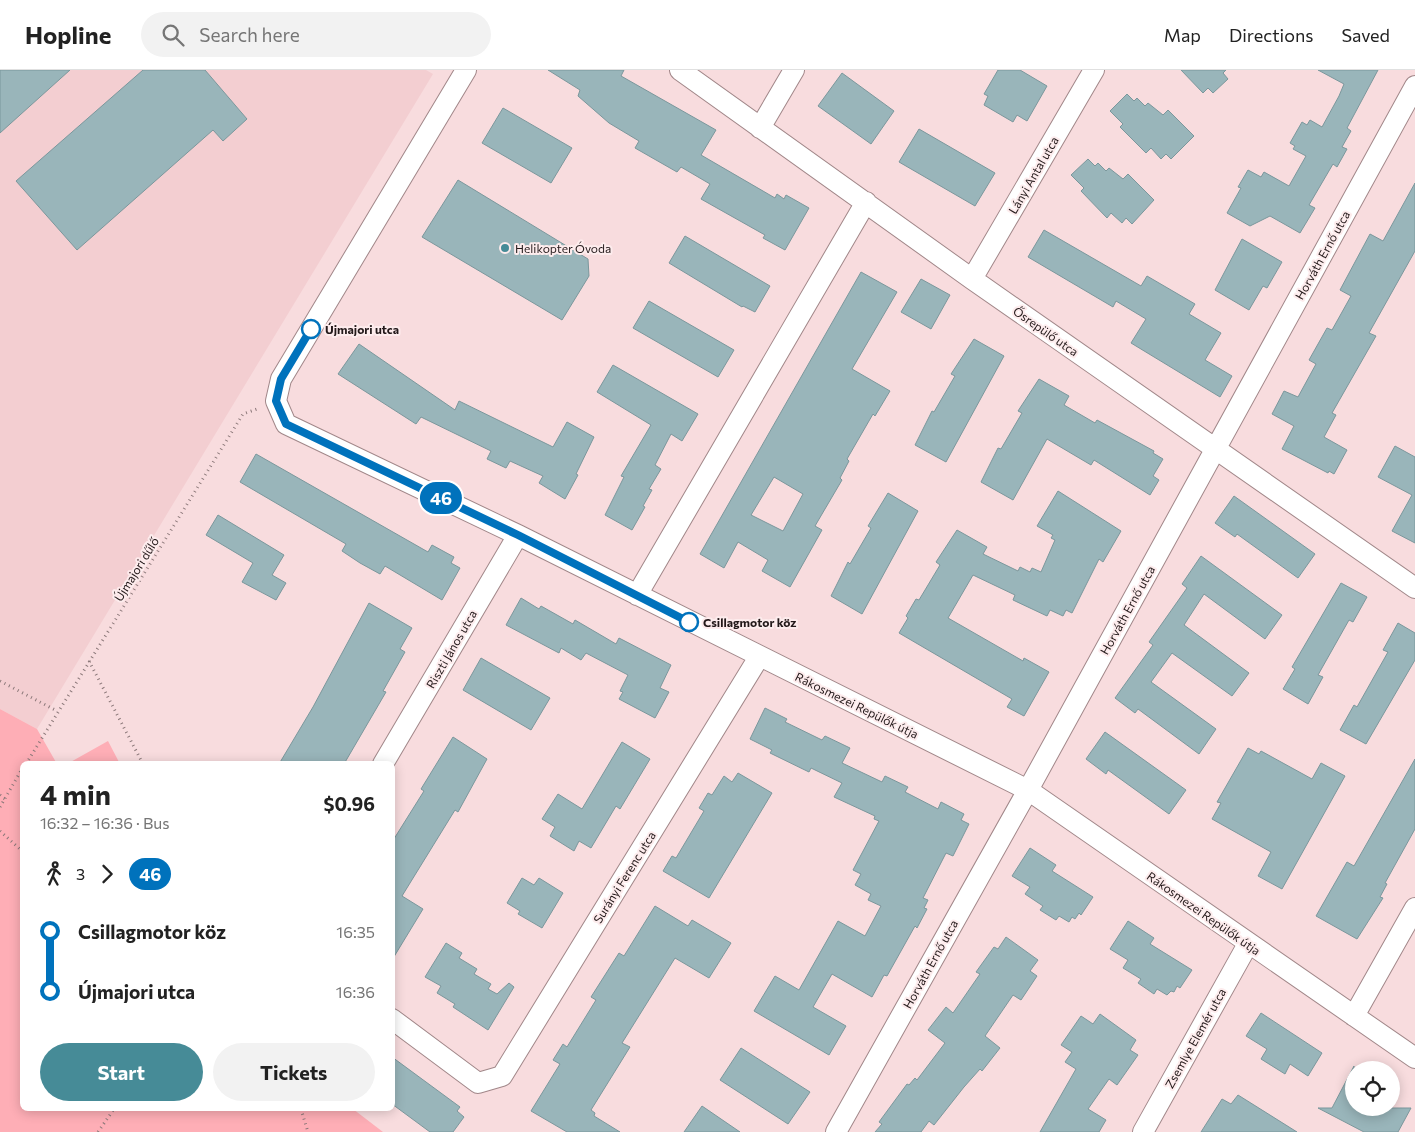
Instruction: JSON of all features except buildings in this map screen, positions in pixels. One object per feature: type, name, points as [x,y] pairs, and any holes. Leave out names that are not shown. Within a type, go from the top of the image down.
[{"type":"street","points":[[276,401],[281,379],[466,70]]},
{"type":"street","name":"Ősrepülő utca","points":[[680,70],[972,279],[1415,588]]},
{"type":"street","points":[[760,128],[794,70]]},
{"type":"street","name":"Lányi Antal utca","points":[[972,279],[1094,70]]},
{"type":"street","name":"Horváth Ernő utca","points":[[836,1132],[1028,790],[1415,86]]},
{"type":"street","points":[[637,596],[866,202]]},
{"type":"street","name":"Rákosmezei Repülők útja","points":[[276,401],[286,424],[518,535],[1028,790],[1415,1058]]},
{"type":"street","name":"Riszti János utca","points":[[385,761],[518,535]]},
{"type":"street","name":"Surányi Ferenc utca","points":[[395,1022],[478,1083],[502,1076],[759,657]]},
{"type":"street","points":[[1354,1016],[1415,908]]},
{"type":"street","name":"Zsemlye Elemér utca","points":[[1143,1132],[1248,944]]},
{"type":"path","name":"Újmajori dűlő","points":[[28,761],[88,661],[243,414],[276,401]]},
{"type":"path","points":[[88,661],[142,761]]},
{"type":"path","points":[[0,680],[57,711]]},
{"type":"path","points":[[0,807],[20,773]]},
{"type":"path","points":[[0,795],[5,799]]},
{"type":"path","points":[[0,831],[20,849]]},
{"type":"path","points":[[98,1132],[113,1111]]},
{"type":"path","points":[[303,1111],[308,1132]]},
{"type":"shaded area","points":[[0,70],[426,70],[433,74],[37,729],[0,709]]},
{"type":"shaded area","points":[[0,709],[37,729],[55,761],[20,761],[20,1111],[356,1111],[383,1132],[0,1132]]},
{"type":"shaded area","points":[[108,741],[118,761],[72,761]]},
{"type":"bus line","name":"46","points":[[311,329],[281,379],[276,401],[286,424],[518,535],[689,622]]},
{"type":"place","name":"Helikopter Óvoda","points":[[505,248]]},
{"type":"place","name":"Újmajori utca","points":[[311,329]]},
{"type":"place","name":"Csillagmotor köz","points":[[689,622]]}]
